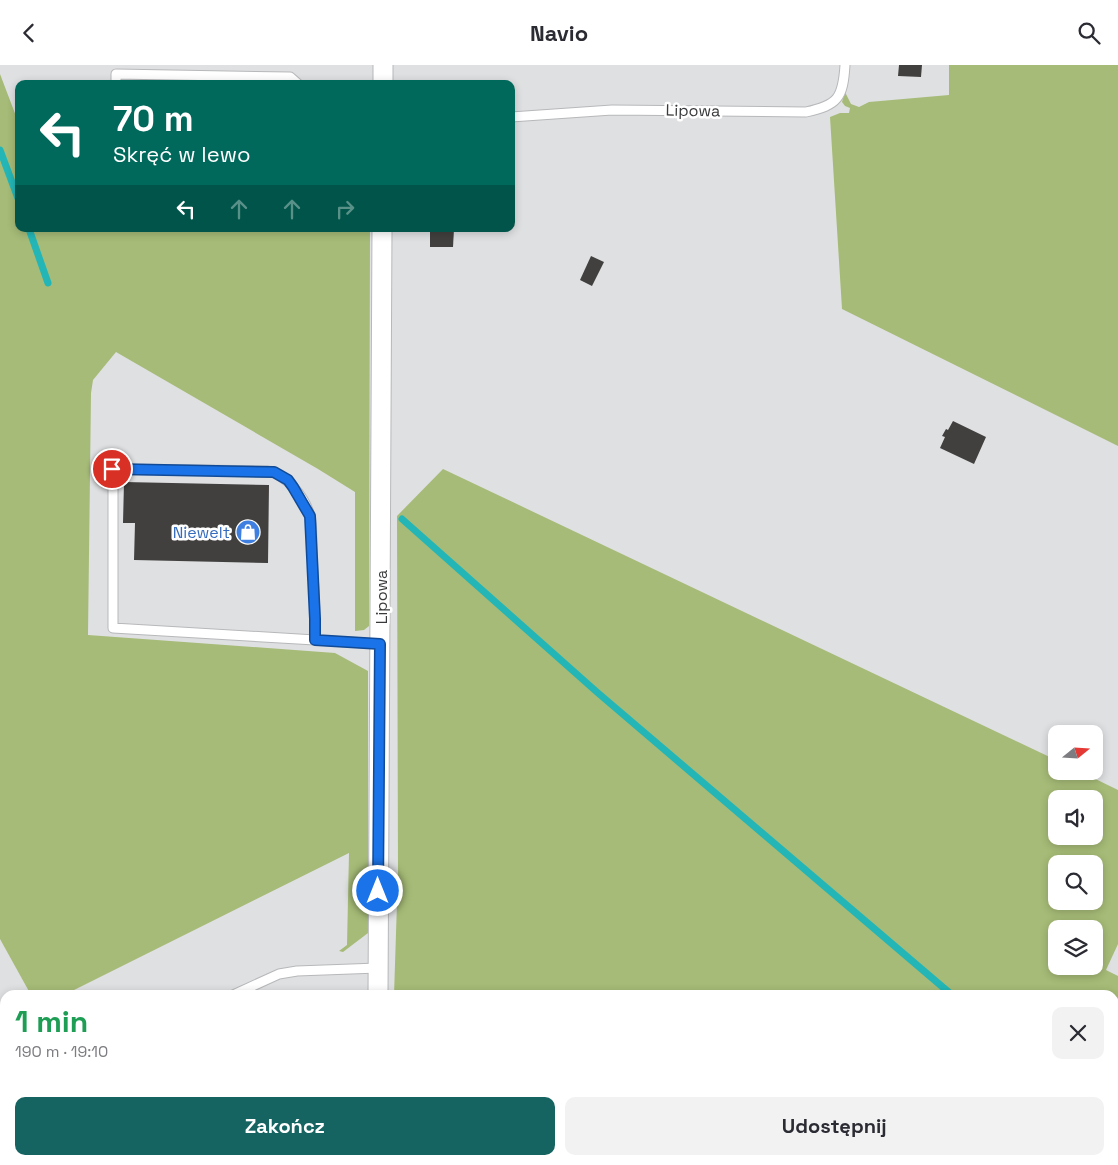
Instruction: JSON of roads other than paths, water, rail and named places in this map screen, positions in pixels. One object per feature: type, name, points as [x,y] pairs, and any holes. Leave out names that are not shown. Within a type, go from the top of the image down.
[{"type":"street","points":[[383,65],[383,80]]},
{"type":"street","name":"Lipowa","points":[[378,990],[382,232]]},
{"type":"lane","name":"Lipowa","points":[[515,117],[612,110],[806,112],[824,108],[834,103],[842,89],[845,65]]},
{"type":"lane","points":[[116,80],[116,74],[290,77],[293,80]]},
{"type":"lane","points":[[315,640],[310,516],[288,480],[274,472],[267,471],[112,469],[113,628],[380,644]]},
{"type":"lane","points":[[245,990],[279,975],[297,971],[378,968]]},
{"type":"waterway","points":[[0,150],[15,190]]},
{"type":"waterway","points":[[30,232],[48,283]]},
{"type":"waterway","points":[[402,519],[598,693],[946,990]]},
{"type":"place","name":"Niewelt","points":[[248,532]]}]
